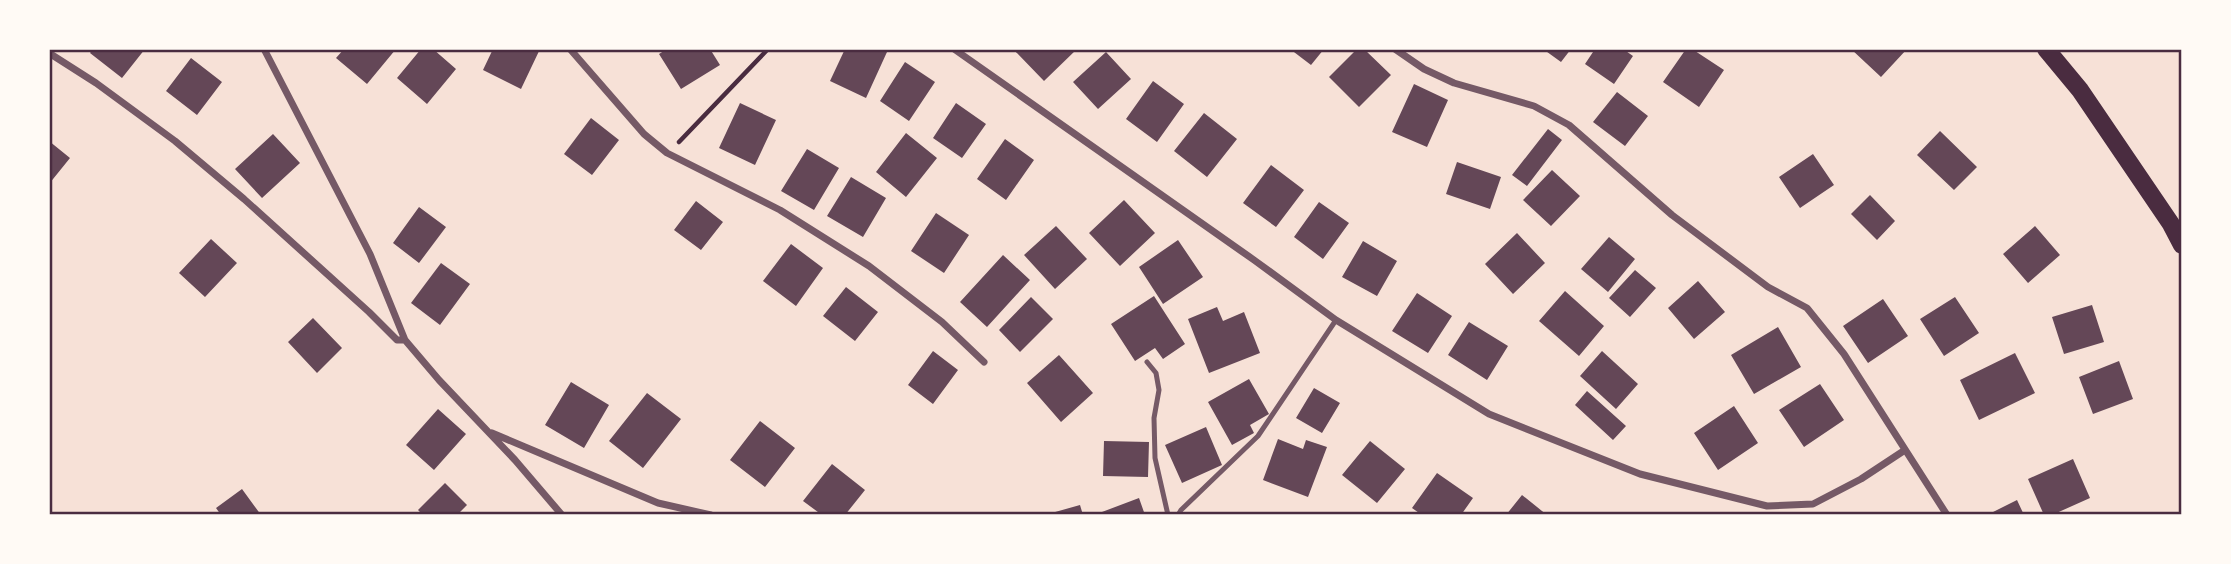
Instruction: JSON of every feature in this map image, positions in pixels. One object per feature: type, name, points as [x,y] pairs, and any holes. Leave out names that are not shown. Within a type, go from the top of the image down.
[{"type":"main road","points":[[2046,49],[2080,90],[2182,244]]},
{"type":"street","points":[[264,49],[370,254],[405,341],[490,432],[562,515]]},
{"type":"street","points":[[570,49],[644,134],[667,153],[780,210],[869,266],[942,322],[984,362]]},
{"type":"street","points":[[954,49],[1335,320],[1489,414],[1640,474],[1767,506],[1813,504],[1861,479],[1905,450]]},
{"type":"street","points":[[1395,49],[1424,69],[1454,83],[1534,106],[1569,125],[1683,223],[1768,287],[1807,308],[1844,354],[1947,515]]},
{"type":"street","points":[[49,53],[96,83],[175,141],[244,199],[397,340],[405,341]]},
{"type":"street","points":[[490,432],[658,503],[711,515]]},
{"type":"lane","points":[[1178,515],[1258,436],[1335,320]]},
{"type":"lane","points":[[1147,362],[1156,373],[1160,390],[1153,418],[1153,437],[1168,515]]},
{"type":"path","points":[[667,153],[768,49]]},
{"type":"building","points":[[93,49],[145,49],[122,78],[90,53]]},
{"type":"building","points":[[344,49],[396,49],[367,84],[336,58]]},
{"type":"building","points":[[421,49],[433,49],[456,69],[427,104],[397,78]]},
{"type":"building","points":[[493,49],[540,49],[521,89],[483,70]]},
{"type":"building","points":[[667,49],[710,49],[720,65],[681,89],[659,54]]},
{"type":"building","points":[[845,49],[880,49],[887,52],[866,98],[830,81]]},
{"type":"building","points":[[1013,49],[1077,49],[1044,81]]},
{"type":"building","points":[[1290,49],[1324,49],[1311,65]]},
{"type":"building","points":[[1357,49],[1364,49],[1391,75],[1359,107],[1329,77]]},
{"type":"building","points":[[1543,49],[1571,49],[1561,62]]},
{"type":"building","points":[[1595,49],[1623,49],[1633,56],[1614,84],[1585,64]]},
{"type":"building","points":[[1686,49],[1692,49],[1724,70],[1699,107],[1663,82]]},
{"type":"building","points":[[1851,49],[1907,49],[1881,77]]},
{"type":"building","points":[[1106,52],[1131,79],[1098,109],[1073,82]]},
{"type":"building","points":[[191,58],[222,82],[197,115],[166,91]]},
{"type":"building","points":[[905,62],[935,82],[909,121],[880,101]]},
{"type":"building","points":[[1153,81],[1184,104],[1157,142],[1126,119]]},
{"type":"building","points":[[1414,84],[1448,100],[1427,147],[1392,132]]},
{"type":"building","points":[[1617,92],[1648,116],[1625,146],[1593,122]]},
{"type":"building","points":[[740,103],[776,120],[755,165],[719,148]]},
{"type":"building","points":[[956,103],[986,124],[962,158],[933,138]]},
{"type":"building","points":[[1204,113],[1237,139],[1207,177],[1174,151]]},
{"type":"building","points":[[591,118],[619,140],[592,175],[564,154]]},
{"type":"building","points":[[1548,129],[1562,140],[1527,186],[1512,175]]},
{"type":"building","points":[[1940,131],[1977,167],[1954,190],[1917,155]]},
{"type":"building","points":[[906,133],[937,158],[906,197],[876,172]]},
{"type":"building","points":[[273,134],[300,163],[262,198],[235,169]]},
{"type":"building","points":[[1005,139],[1034,160],[1006,200],[977,179]]},
{"type":"building","points":[[49,141],[70,158],[49,184]]},
{"type":"building","points":[[807,149],[839,168],[814,210],[781,191]]},
{"type":"building","points":[[1813,154],[1834,185],[1800,208],[1779,177]]},
{"type":"building","points":[[1457,162],[1501,177],[1490,209],[1446,194]]},
{"type":"building","points":[[1271,165],[1304,190],[1276,227],[1243,203]]},
{"type":"building","points":[[1552,170],[1580,196],[1551,226],[1523,200]]},
{"type":"building","points":[[851,177],[886,198],[863,237],[827,216]]},
{"type":"building","points":[[1870,195],[1895,221],[1877,240],[1851,214]]},
{"type":"building","points":[[1124,200],[1155,233],[1120,266],[1089,233]]},
{"type":"building","points":[[696,201],[723,222],[701,250],[674,230]]},
{"type":"building","points":[[1319,202],[1349,223],[1323,259],[1294,237]]},
{"type":"building","points":[[419,207],[446,227],[419,263],[393,243]]},
{"type":"building","points":[[936,213],[969,235],[944,273],[911,251]]},
{"type":"building","points":[[1056,226],[1087,259],[1055,289],[1024,255]]},
{"type":"building","points":[[2035,226],[2060,255],[2028,283],[2003,254]]},
{"type":"building","points":[[1517,233],[1545,263],[1513,294],[1485,264]]},
{"type":"building","points":[[1609,237],[1635,259],[1608,292],[1581,269]]},
{"type":"building","points":[[211,239],[237,263],[205,297],[179,273]]},
{"type":"building","points":[[1178,240],[1203,277],[1163,304],[1139,267]]},
{"type":"building","points":[[1363,241],[1397,261],[1377,296],[1342,277]]},
{"type":"building","points":[[791,244],[823,268],[796,306],[763,281]]},
{"type":"building","points":[[1003,255],[1030,280],[987,327],[960,302]]},
{"type":"building","points":[[441,263],[470,284],[440,325],[411,303]]},
{"type":"building","points":[[1635,270],[1656,288],[1630,317],[1609,298]]},
{"type":"building","points":[[1698,281],[1725,312],[1694,339],[1668,308]]},
{"type":"building","points":[[846,287],[878,312],[855,341],[823,316]]},
{"type":"building","points":[[1565,291],[1604,326],[1579,356],[1539,321]]},
{"type":"building","points":[[1417,293],[1452,316],[1428,353],[1392,331]]},
{"type":"building","points":[[1154,296],[1185,344],[1163,359],[1155,348],[1135,361],[1111,324]]},
{"type":"building","points":[[1031,297],[1053,319],[1020,352],[999,330]]},
{"type":"building","points":[[1955,297],[1979,333],[1944,356],[1920,319]]},
{"type":"building","points":[[1883,299],[1908,336],[1868,363],[1843,326]]},
{"type":"building","points":[[2092,305],[2104,342],[2064,354],[2052,317]]},
{"type":"building","points":[[1217,307],[1223,321],[1244,312],[1260,353],[1209,373],[1188,319]]},
{"type":"building","points":[[313,318],[342,348],[317,373],[288,342]]},
{"type":"building","points":[[1469,322],[1508,346],[1487,380],[1448,355]]},
{"type":"building","points":[[1778,327],[1801,367],[1754,394],[1731,355]]},
{"type":"building","points":[[933,351],[958,370],[933,404],[908,385]]},
{"type":"building","points":[[1602,351],[1638,384],[1616,409],[1580,376]]},
{"type":"building","points":[[2015,353],[2035,393],[1979,420],[1960,380]]},
{"type":"building","points":[[1059,355],[1093,393],[1061,422],[1027,383]]},
{"type":"building","points":[[2119,361],[2133,399],[2093,414],[2079,377]]},
{"type":"building","points":[[1249,379],[1269,414],[1250,425],[1254,433],[1232,445],[1208,402]]},
{"type":"building","points":[[571,382],[609,405],[584,448],[545,425]]},
{"type":"building","points":[[1820,384],[1844,420],[1804,447],[1779,410]]},
{"type":"building","points":[[1314,388],[1340,403],[1322,433],[1296,418]]},
{"type":"building","points":[[1587,391],[1626,426],[1613,440],[1575,405]]},
{"type":"building","points":[[647,393],[681,419],[643,468],[609,441]]},
{"type":"building","points":[[1734,406],[1758,443],[1718,470],[1694,433]]},
{"type":"building","points":[[438,409],[466,434],[434,470],[406,445]]},
{"type":"building","points":[[760,421],[795,448],[765,487],[730,460]]},
{"type":"building","points":[[1206,427],[1222,465],[1182,483],[1165,445]]},
{"type":"building","points":[[1278,439],[1303,449],[1306,440],[1327,447],[1308,497],[1263,480]]},
{"type":"building","points":[[1104,441],[1149,442],[1148,477],[1103,476]]},
{"type":"building","points":[[1370,441],[1405,469],[1377,503],[1342,475]]},
{"type":"building","points":[[2073,459],[2090,498],[2052,515],[2044,515],[2028,479]]},
{"type":"building","points":[[832,464],[865,490],[845,515],[822,515],[803,501]]},
{"type":"building","points":[[1437,473],[1473,498],[1461,515],[1422,515],[1412,508]]},
{"type":"building","points":[[445,483],[467,505],[457,515],[423,515],[418,510]]},
{"type":"building","points":[[242,489],[261,515],[221,515],[216,508]]},
{"type":"building","points":[[1522,495],[1547,515],[1506,515]]},
{"type":"building","points":[[1139,498],[1145,515],[1094,515]]},
{"type":"building","points":[[2017,500],[2024,515],[1987,515]]},
{"type":"building","points":[[1080,505],[1083,515],[1048,515],[1048,514]]}]
